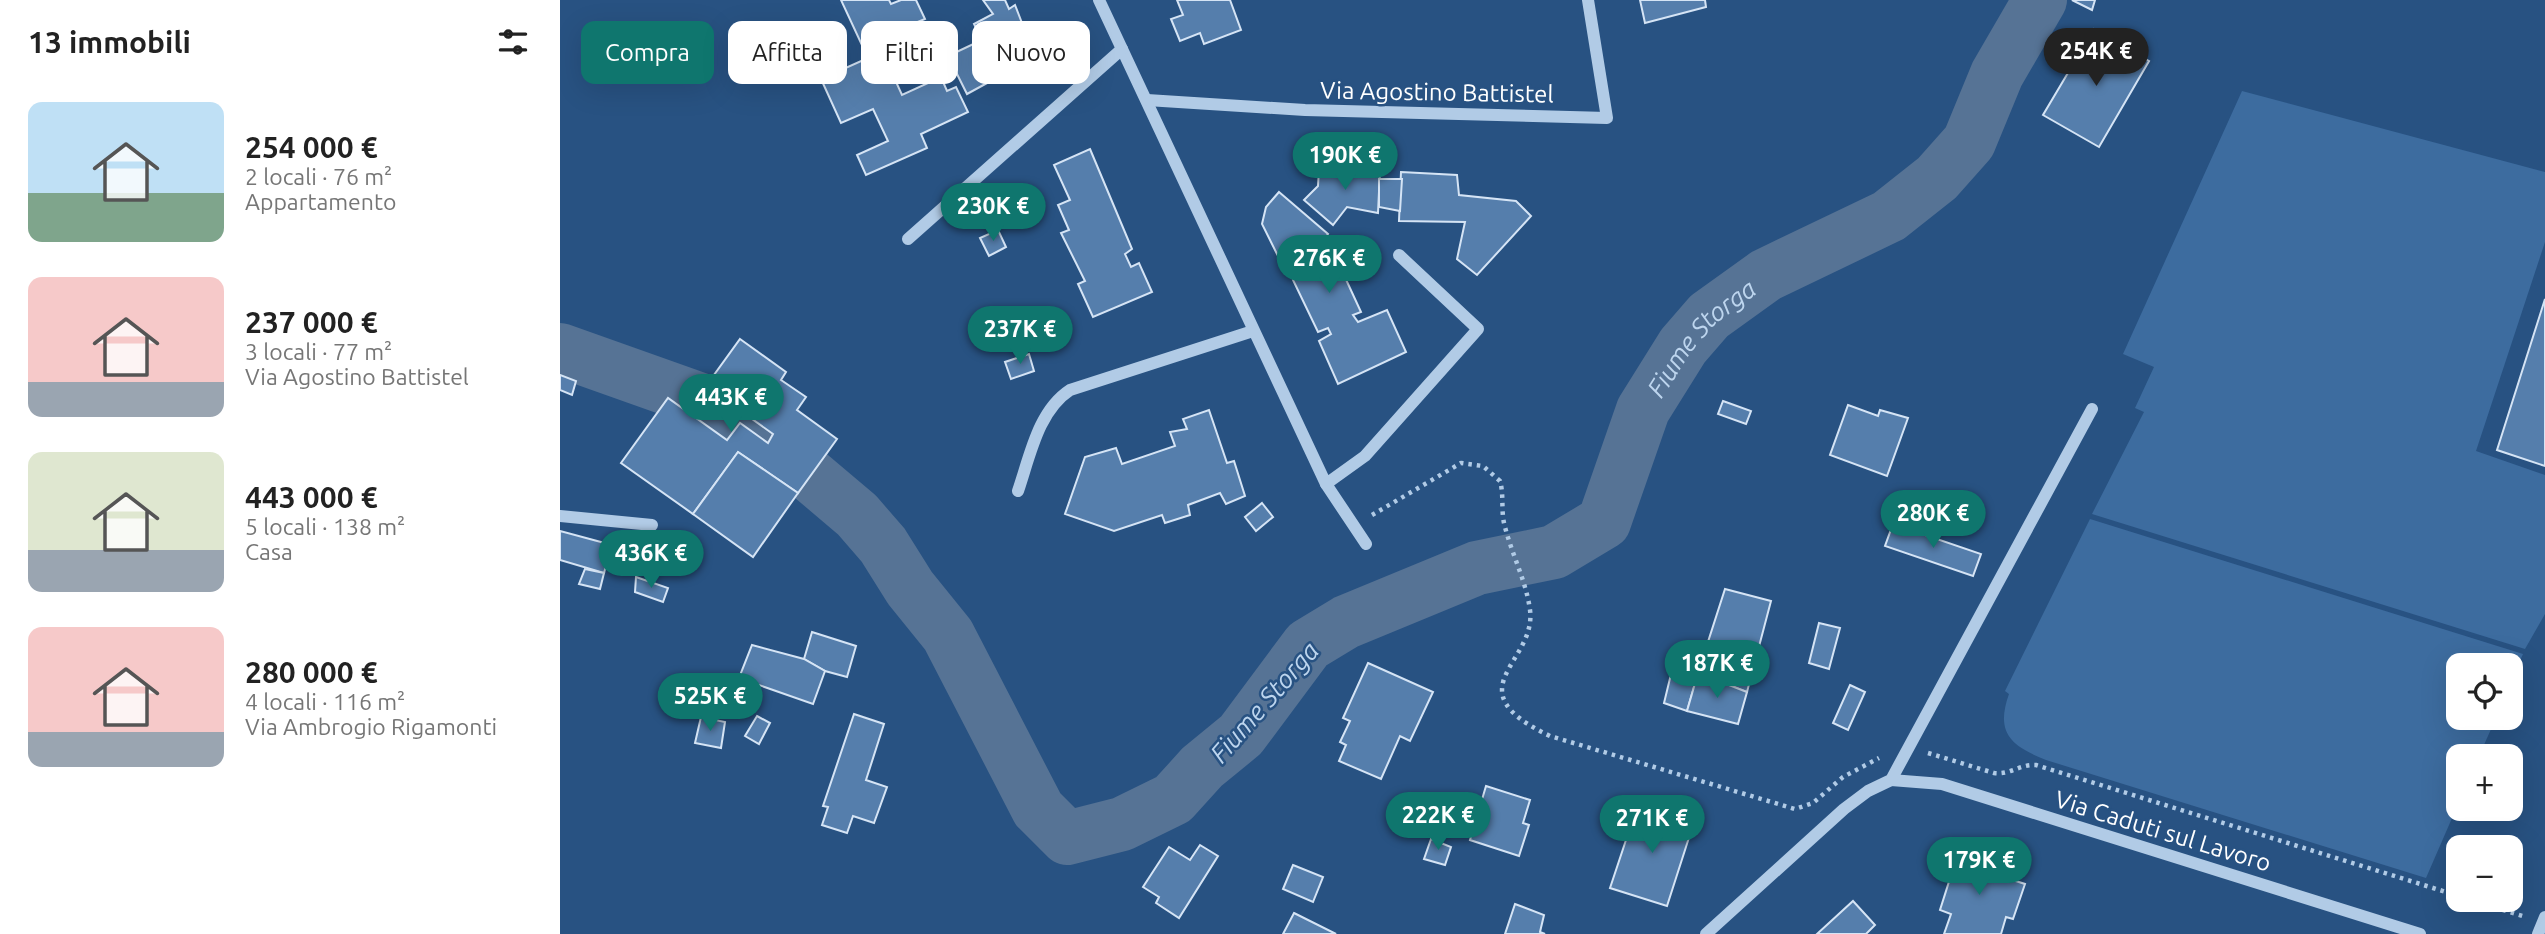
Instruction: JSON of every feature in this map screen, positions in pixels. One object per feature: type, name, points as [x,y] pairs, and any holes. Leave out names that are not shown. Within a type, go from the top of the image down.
[{"type":"street","points":[[1099,0],[1326,484],[1366,544]]},
{"type":"street","name":"Via Agostino Battistel","points":[[1147,100],[1305,110],[1607,118],[1588,0]]},
{"type":"street","points":[[908,239],[1122,49]]},
{"type":"street","points":[[1326,484],[1365,456],[1478,329],[1399,255]]},
{"type":"street","points":[[1018,491],[1046,414],[1055,400],[1070,390],[1253,331]]},
{"type":"street","points":[[1706,934],[1844,810],[1868,791],[1891,780],[2092,409]]},
{"type":"street","points":[[560,516],[652,525]]},
{"type":"street","name":"Via Caduti sul Lavoro","points":[[1891,780],[1942,784],[2420,934]]},
{"type":"street","points":[[2538,934],[2545,917]]},
{"type":"path","points":[[1353,526],[1452,466],[1472,463],[1483,466],[1500,481],[1504,524],[1524,586],[1530,622],[1504,678],[1503,692],[1507,705],[1531,727],[1550,736],[1783,807],[1803,808],[1843,778]]},
{"type":"path","points":[[1932,754],[2004,775],[2025,765],[2036,765],[2446,892]]},
{"type":"path","points":[[2510,912],[2530,918]]},
{"type":"shaded area","points":[[2242,91],[2545,172],[2545,242],[2476,451],[2545,475],[2545,614],[2525,649],[2092,514],[2144,412],[2135,408],[2154,367],[2123,354]]},
{"type":"shaded area","points":[[2090,519],[2520,653],[2446,653],[2446,730],[2491,730],[2484,744],[2446,744],[2446,821],[2451,821],[2426,878],[2046,760],[2023,749],[2009,736],[2004,719],[2009,694],[2005,691]]},
{"type":"building","points":[[841,0],[889,0],[891,4],[901,0],[916,0],[925,19],[861,21],[861,43]]},
{"type":"building","points":[[983,0],[1005,0],[1009,9],[1015,5],[1021,21],[980,21],[993,14]]},
{"type":"building","points":[[1177,0],[1230,0],[1241,30],[1204,44],[1200,33],[1180,41],[1171,19],[1183,15]]},
{"type":"building","points":[[1640,0],[1705,0],[1706,7],[1645,23]]},
{"type":"building","points":[[2072,0],[2095,0],[2092,10]]},
{"type":"building","points":[[2094,29],[2149,61],[2099,147],[2043,115]]},
{"type":"building","points":[[972,45],[972,84],[985,84],[967,94],[958,76],[958,51]]},
{"type":"building","points":[[861,61],[861,84],[897,84],[902,95],[926,84],[944,84],[947,91],[956,87],[968,112],[921,134],[927,148],[866,175],[857,155],[888,141],[873,109],[841,123],[823,84],[847,84],[847,67]]},
{"type":"building","points":[[1090,149],[1132,249],[1125,254],[1131,267],[1139,263],[1152,292],[1093,317],[1078,284],[1085,281],[1061,233],[1069,230],[1058,205],[1070,200],[1054,165]]},
{"type":"building","points":[[1319,169],[1380,170],[1378,213],[1347,207],[1333,225],[1304,200],[1318,186]]},
{"type":"building","points":[[1401,172],[1457,175],[1459,195],[1516,201],[1531,216],[1477,275],[1457,259],[1465,222],[1399,221]]},
{"type":"building","points":[[1379,179],[1402,179],[1400,211],[1379,207]]},
{"type":"building","points":[[1279,192],[1328,234],[1318,249],[1321,257],[1316,259],[1321,269],[1337,260],[1361,312],[1353,315],[1358,322],[1387,310],[1406,352],[1338,384],[1319,341],[1331,334],[1328,328],[1318,332],[1293,280],[1298,275],[1295,266],[1286,272],[1262,224],[1266,207]]},
{"type":"building","points":[[998,230],[1006,247],[989,256],[980,238]]},
{"type":"building","points":[[2545,299],[2545,466],[2497,450]]},
{"type":"building","points":[[740,339],[786,372],[781,380],[806,397],[797,410],[837,439],[798,493],[738,452],[693,514],[621,463],[668,398],[727,440],[740,423],[768,443],[773,434],[706,386]]},
{"type":"building","points":[[1029,354],[1034,371],[1011,379],[1005,362]]},
{"type":"building","points":[[560,375],[576,381],[572,395],[560,390]]},
{"type":"building","points":[[1723,401],[1751,411],[1746,424],[1718,414]]},
{"type":"building","points":[[1848,405],[1878,416],[1880,410],[1908,418],[1887,476],[1830,455]]},
{"type":"building","points":[[1209,410],[1227,463],[1234,461],[1245,496],[1226,504],[1220,493],[1188,505],[1190,515],[1165,523],[1162,515],[1114,531],[1065,514],[1085,457],[1116,448],[1122,464],[1175,446],[1170,432],[1187,429],[1183,419]]},
{"type":"building","points":[[738,452],[798,493],[753,557],[693,514]]},
{"type":"building","points":[[1262,503],[1273,517],[1256,531],[1245,517]]},
{"type":"building","points":[[1893,524],[1981,554],[1973,576],[1885,546]]},
{"type":"building","points":[[560,531],[612,545],[604,573],[560,560]]},
{"type":"building","points":[[585,569],[604,573],[600,589],[579,584]]},
{"type":"building","points":[[636,577],[668,588],[663,602],[635,592]]},
{"type":"building","points":[[1725,589],[1771,601],[1747,692],[1698,673]]},
{"type":"building","points":[[1819,623],[1840,628],[1829,669],[1809,663]]},
{"type":"building","points":[[812,632],[856,646],[847,677],[825,671],[804,659]]},
{"type":"building","points":[[752,645],[804,659],[825,671],[813,704],[739,678]]},
{"type":"building","points":[[1368,663],[1433,692],[1410,741],[1400,736],[1381,779],[1339,761],[1346,745],[1340,742],[1350,721],[1343,718]]},
{"type":"building","points":[[1673,666],[1698,673],[1687,711],[1664,703]]},
{"type":"building","points":[[1698,673],[1747,692],[1738,724],[1687,711]]},
{"type":"building","points":[[1850,685],[1865,692],[1848,730],[1833,723]]},
{"type":"building","points":[[854,714],[884,724],[866,780],[887,787],[874,823],[853,816],[847,833],[822,825],[828,807],[823,806]]},
{"type":"building","points":[[757,716],[770,723],[759,744],[745,736]]},
{"type":"building","points":[[701,717],[725,722],[721,748],[695,743]]},
{"type":"building","points":[[1486,786],[1530,800],[1523,823],[1529,825],[1519,856],[1470,840]]},
{"type":"building","points":[[1638,804],[1694,822],[1667,906],[1610,888]]},
{"type":"building","points":[[1431,839],[1451,847],[1445,865],[1424,859]]},
{"type":"building","points":[[1200,845],[1218,856],[1179,918],[1156,903],[1159,897],[1143,887],[1169,847],[1190,860]]},
{"type":"building","points":[[1960,847],[1992,857],[1988,872],[2025,884],[2013,919],[2006,917],[2001,934],[1944,934],[1951,914],[1940,910]]},
{"type":"building","points":[[1293,865],[1323,877],[1313,902],[1283,889]]},
{"type":"building","points":[[1853,901],[1875,925],[1866,934],[1817,934]]},
{"type":"building","points":[[1515,904],[1544,915],[1540,932],[1545,934],[1505,934]]},
{"type":"building","points":[[1294,913],[1336,934],[1283,934]]},
{"type":"waterway","name":"Fiume Storga","points":[[560,350],[712,404],[754,428],[857,515],[883,545],[910,588],[948,635],[1038,809],[1067,838],[1122,824],[1173,799],[1202,767],[1241,735],[1308,645],[1346,622],[1477,568],[1554,552],[1604,522],[1643,410],[1683,346],[1709,316],[1766,275],[1889,216],[1937,178],[1969,142],[1997,74],[2040,0]]}]
